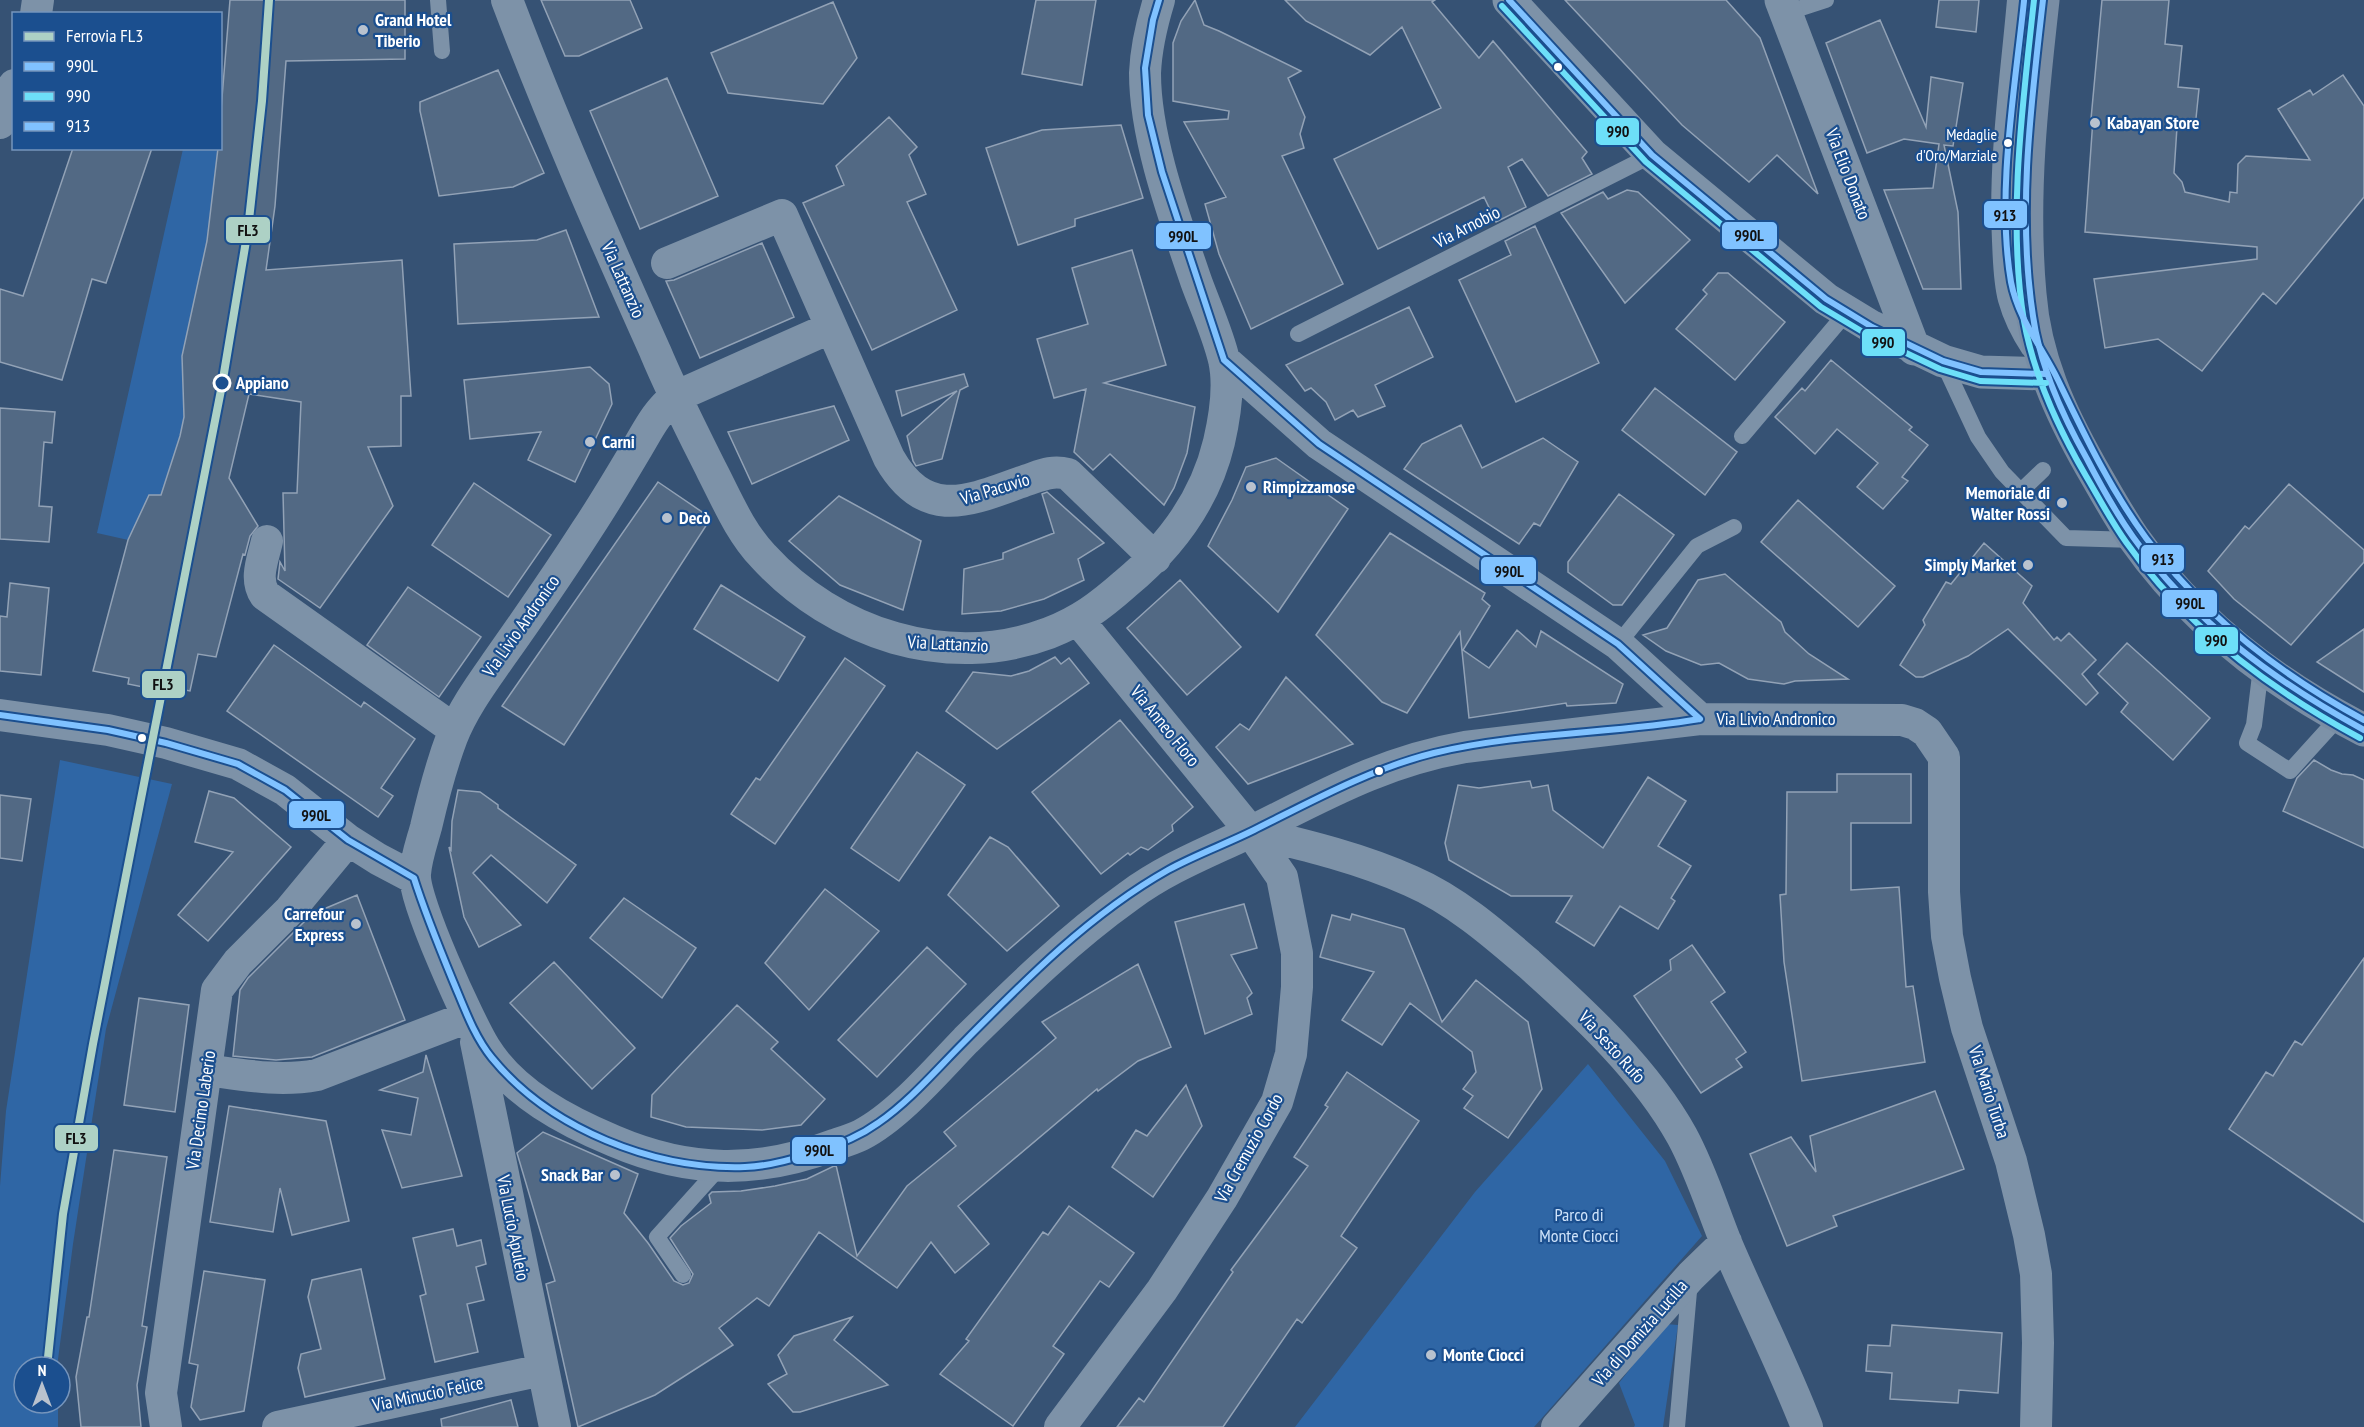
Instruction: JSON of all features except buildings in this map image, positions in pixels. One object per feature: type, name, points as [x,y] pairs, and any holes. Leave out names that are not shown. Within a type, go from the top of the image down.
[{"type":"main road","points":[[2043,0],[2031,113],[2026,217],[2030,295],[2046,374],[2076,440],[2112,504],[2135,540],[2166,578],[2223,637],[2261,667],[2294,691],[2351,724]]},
{"type":"street","name":"Via Lattanzio","points":[[507,0],[545,101],[675,397],[728,503],[751,542],[771,565],[796,587],[842,618],[889,639],[920,645],[965,648],[1003,646],[1032,639],[1079,621],[1107,600],[1155,558],[1180,528],[1198,501],[1214,461],[1225,406],[1224,360],[1188,256],[1159,161],[1148,115],[1145,68],[1153,20],[1159,0]]},
{"type":"street","points":[[1509,0],[1652,155],[1826,298],[1847,312],[1928,355],[1981,372],[2046,374]]},
{"type":"street","name":"Via Elio Donato","points":[[1784,7],[1928,355]]},
{"type":"street","points":[[0,123],[12,90]]},
{"type":"street","name":"Via Pacuvio","points":[[667,263],[782,215],[889,458],[903,479],[924,495],[939,501],[957,502],[974,499],[1053,471],[1068,474],[1155,558]]},
{"type":"street","points":[[675,397],[830,328]]},
{"type":"street","points":[[1224,360],[1319,444],[1618,644],[1700,719]]},
{"type":"street","name":"Via Livio Andronico","points":[[414,878],[441,767],[455,730],[480,684],[611,492],[647,428],[659,412],[675,397]]},
{"type":"street","points":[[267,541],[259,580],[260,588],[265,595],[455,730]]},
{"type":"street","name":"Via Anneo Floro","points":[[1079,621],[1251,832]]},
{"type":"street","points":[[0,715],[108,730],[166,743],[238,764],[256,772],[301,800],[348,840],[414,878],[422,906],[471,1023],[317,1075],[297,1079],[273,1079],[206,1070]]},
{"type":"street","name":"Via Livio Andronico","points":[[471,1023],[490,1056],[510,1077],[536,1100],[596,1134],[647,1154],[688,1163],[743,1167],[787,1160],[806,1156],[862,1135],[908,1098],[1010,996],[1092,924],[1129,895],[1164,873],[1361,777],[1429,754],[1514,740],[1628,729],[1700,719],[1902,720],[1915,724],[1927,732],[1944,757]]},
{"type":"street","name":"Via Mario Turba","points":[[1944,757],[1944,892],[1947,936],[1967,1028],[2004,1136],[2031,1245],[2038,1308],[2036,1427]]},
{"type":"street","name":"Via Sesto Rufo","points":[[1251,832],[1326,850],[1375,866],[1413,882],[1473,919],[1508,946],[1578,1010],[1626,1061],[1663,1107],[1696,1164],[1726,1242],[1807,1427]]},
{"type":"street","name":"Via Cremuzio Cordo","points":[[1060,1427],[1162,1290],[1222,1198],[1277,1102],[1286,1075],[1295,1022],[1297,953],[1282,878],[1251,832]]},
{"type":"street","name":"Via Decimo Laberio","points":[[166,1427],[161,1393],[217,990],[238,962],[290,910],[348,840]]},
{"type":"street","name":"Via Lucio Apuleio","points":[[471,1023],[555,1427]]},
{"type":"street","name":"Via di Domizia Lucilla","points":[[1557,1427],[1690,1276],[1726,1242]]},
{"type":"street","name":"Via Minucio Felice","points":[[278,1427],[542,1370]]},
{"type":"lane","points":[[438,0],[442,51]]},
{"type":"lane","points":[[1784,7],[1826,0]]},
{"type":"lane","points":[[2015,0],[1998,204],[2002,280],[2015,325],[2046,374]]},
{"type":"lane","name":"Via Arnobio","points":[[1298,334],[1652,155]]},
{"type":"lane","points":[[1742,436],[1847,312]]},
{"type":"lane","points":[[1928,355],[2002,472],[2066,538],[2135,540]]},
{"type":"lane","points":[[2020,492],[2043,470]]},
{"type":"lane","points":[[1618,644],[1697,546],[1734,527]]},
{"type":"lane","points":[[2261,667],[2254,725],[2247,743],[2290,771],[2351,724]]},
{"type":"lane","points":[[683,1275],[657,1237],[720,1167]]},
{"type":"lane","points":[[1677,1427],[1690,1276]]},
{"type":"green space","name":"Appiano","points":[[288,0],[275,206],[250,388],[229,478],[240,565],[97,533],[183,150],[222,150],[222,101]]},
{"type":"green space","points":[[60,760],[172,784],[106,1029],[59,1355],[12,1355],[12,1415],[58,1415],[58,1427],[0,1427],[0,1186],[6,1111]]},
{"type":"green space","name":"Parco di Monte Ciocci","points":[[1588,1064],[1665,1161],[1702,1236],[1534,1427],[1295,1427],[1475,1192]]},
{"type":"green space","points":[[1665,1324],[1678,1325],[1663,1427],[1634,1427],[1619,1383]]},
{"type":"rail line","name":"FL3","points":[[48,1355],[63,1214],[93,1044],[222,385],[248,229],[262,101],[269,0]]},
{"type":"transit line","name":"990L","points":[[1159,0],[1153,20],[1145,68],[1148,115],[1162,172],[1224,360],[1319,444],[1618,644],[1700,719]]},
{"type":"transit line","name":"990L","points":[[1509,0],[1652,155],[1826,299],[1872,327],[1943,361],[1981,372],[2046,374]]},
{"type":"transit line","name":"990","points":[[2034,0],[2018,160],[2017,242],[2024,321],[2034,362],[2048,401],[2076,458],[2105,509],[2150,573],[2175,602],[2231,654],[2262,677],[2293,699],[2360,738]]},
{"type":"transit line","name":"990L","points":[[2043,0],[2030,118],[2026,237],[2028,277],[2036,335],[2053,390],[2078,442],[2121,518],[2156,567],[2182,596],[2237,647],[2267,670],[2364,730]]},
{"type":"transit line","name":"913","points":[[2024,1],[2008,142],[2005,213],[2011,282],[2025,321],[2052,368],[2109,481],[2146,538],[2169,566],[2218,618],[2245,641],[2302,683],[2364,720]]},
{"type":"transit line","name":"990","points":[[1502,6],[1646,162],[1821,307],[1868,335],[1940,369],[1980,381],[2046,383]]},
{"type":"transit line","name":"990L","points":[[0,715],[108,730],[166,743],[238,764],[285,790],[348,840],[414,878],[465,1011],[492,1058],[516,1083],[543,1105],[574,1124],[640,1153],[710,1166],[745,1167],[803,1156],[844,1142],[871,1128],[912,1095],[1035,971],[1086,927],[1139,887],[1178,865],[1342,787],[1410,760],[1467,746],[1700,719]]},
{"type":"place","name":"Grand Hotel Tiberio","points":[[363,30]]},
{"type":"place","name":"Kabayan Store","points":[[2095,123]]},
{"type":"place","name":"Medaglie d'Oro/Marziale","points":[[2008,143]]},
{"type":"place","name":"Appiano","points":[[222,383]]},
{"type":"place","name":"Carni","points":[[590,442]]},
{"type":"place","name":"Rimpizzamose","points":[[1251,487]]},
{"type":"place","name":"Memoriale di Walter Rossi","points":[[2062,503]]},
{"type":"place","name":"Decò","points":[[667,518]]},
{"type":"place","name":"Simply Market","points":[[2028,565]]},
{"type":"place","name":"Carrefour Express","points":[[356,924]]},
{"type":"place","name":"Snack Bar","points":[[615,1175]]},
{"type":"place","name":"Monte Ciocci","points":[[1431,1355]]}]
